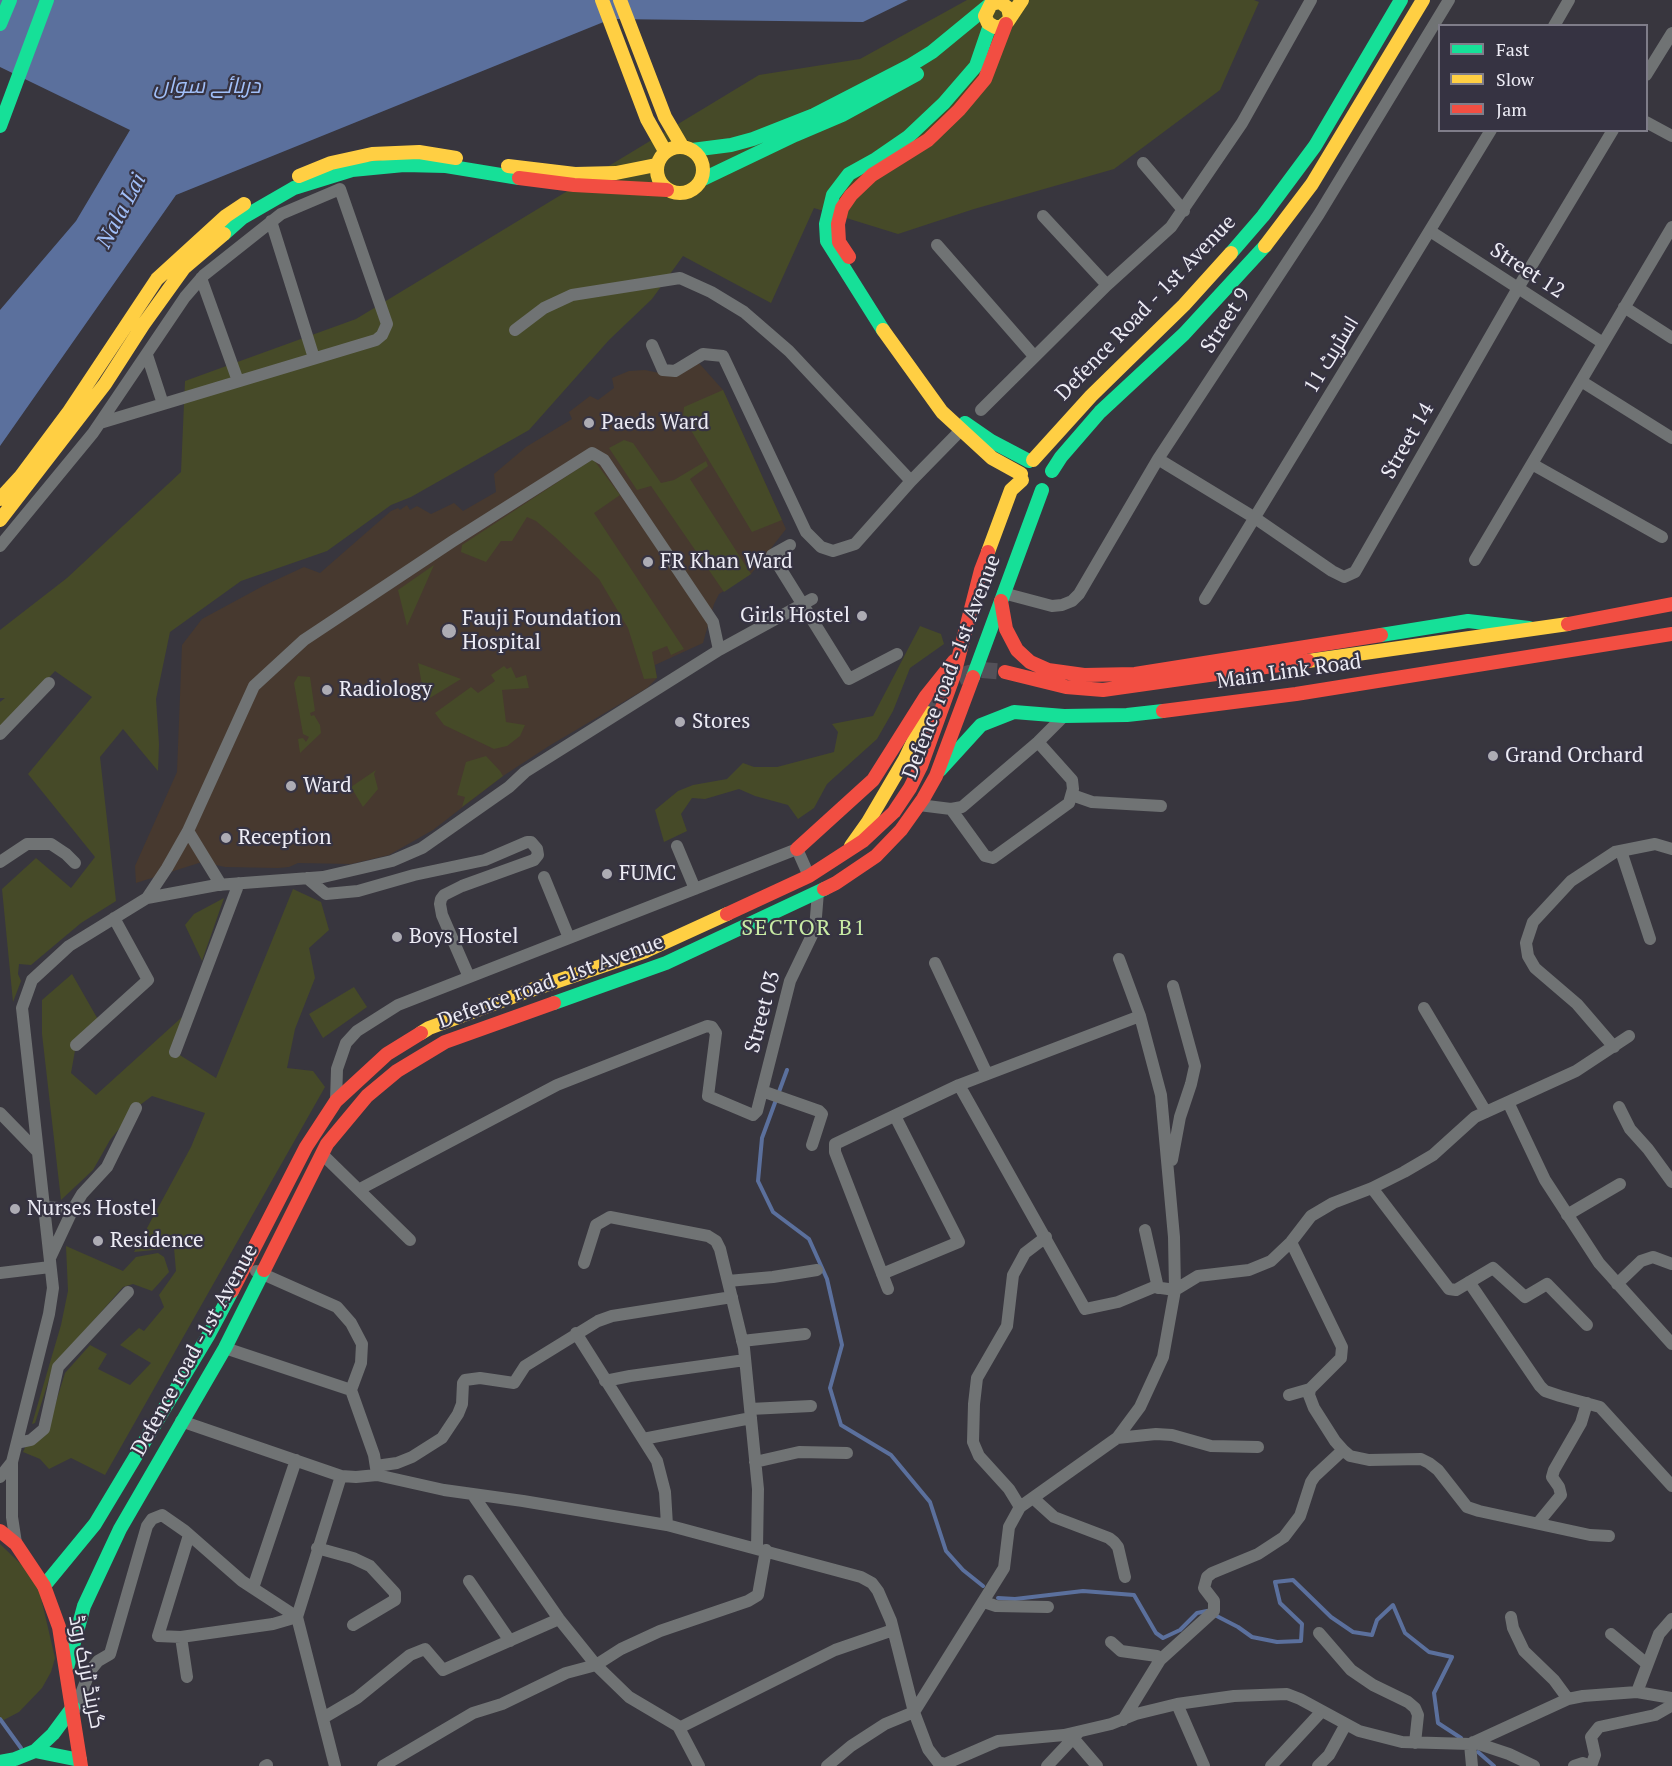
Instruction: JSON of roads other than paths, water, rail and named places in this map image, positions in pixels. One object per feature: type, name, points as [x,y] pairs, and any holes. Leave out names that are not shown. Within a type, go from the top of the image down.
[{"type":"main road","points":[[0,24],[10,0]]},
{"type":"main road","points":[[0,126],[47,0]]},
{"type":"main road","points":[[602,0],[647,119],[665,151]]},
{"type":"main road","points":[[620,0],[665,117],[687,148],[702,163],[701,180]]},
{"type":"main road","points":[[988,23],[1001,27],[1008,21],[1022,0]]},
{"type":"main road","name":"Defence Road - 1st Avenue","points":[[1031,461],[1083,404],[1184,305],[1263,216],[1315,146],[1401,0]]},
{"type":"main road","name":"Defence road -1st Avenue","points":[[67,1668],[84,1606],[115,1539],[225,1348],[327,1144],[367,1096],[397,1071],[445,1042],[666,963],[836,883],[876,856],[901,830],[936,776],[981,657],[1001,596],[1042,490],[1051,482],[1052,471],[1061,457],[1100,412],[1184,334],[1257,257],[1312,184],[1423,0]]},
{"type":"main road","points":[[994,3],[986,11],[988,23],[976,66],[944,104],[908,137],[849,174],[833,195],[826,224],[827,241],[897,351],[942,412],[992,458],[1021,477],[1027,488],[1042,490]]},
{"type":"main road","points":[[667,190],[657,176],[656,165],[665,151],[731,145],[753,139],[814,115],[910,65],[994,3],[1005,4],[1010,12],[1008,21],[985,79],[971,97],[927,140],[860,185],[842,208],[838,224],[840,242],[859,276],[909,352],[945,401],[971,428],[1031,461],[1043,461],[1052,471]]},
{"type":"main road","points":[[0,520],[105,384],[184,268],[242,218],[294,188],[352,170],[404,165],[446,166],[534,181],[573,185],[689,192],[701,180],[842,115],[904,82],[988,23]]},
{"type":"main road","points":[[0,499],[21,476],[68,413],[157,279],[226,216],[282,184],[331,163],[372,154],[419,152],[575,174],[616,173],[656,165]]},
{"type":"main road","points":[[45,1586],[95,1524],[208,1336],[306,1147],[336,1101],[387,1054],[429,1028],[646,951],[809,876],[863,841],[894,812],[910,788],[925,756],[962,649],[981,570],[1011,490],[1021,477],[1025,465],[1031,461]]},
{"type":"main road","points":[[1001,596],[1006,629],[1017,650],[1030,662],[1048,670],[1084,675],[1135,674],[1468,621],[1529,628]]},
{"type":"main road","name":"Main Link Road","points":[[1005,672],[1066,687],[1113,689],[1141,687],[1606,618],[1672,604]]},
{"type":"main road","name":"Main Link Road","points":[[936,776],[981,725],[1014,712],[1064,716],[1127,715],[1296,694],[1672,634]]},
{"type":"main road","points":[[797,849],[873,780],[926,696],[950,668],[962,649]]},
{"type":"main road","points":[[847,852],[868,822],[927,713]]},
{"type":"main road","name":"گرینڈ ٹرنک روڈ","points":[[0,1531],[16,1544],[45,1586],[59,1627],[81,1763]]},
{"type":"main road","points":[[0,1762],[35,1751],[74,1710]]},
{"type":"main road","points":[[35,1751],[81,1763]]},
{"type":"street","points":[[981,410],[1107,285],[1171,227],[1184,211],[1242,123],[1311,0]]},
{"type":"street","name":"Street 9","points":[[1440,23],[1449,0]]},
{"type":"street","points":[[1555,24],[1569,0]]},
{"type":"street","name":"Street 9","points":[[1001,596],[1052,606],[1072,601],[1079,594],[1158,459],[1319,214],[1438,26]]},
{"type":"street","points":[[1648,73],[1672,33]]},
{"type":"street","points":[[1648,123],[1672,136]]},
{"type":"street","name":"اسٹریٹ 11","points":[[1205,599],[1490,132]]},
{"type":"street","name":"Street 14","points":[[1158,459],[1254,518],[1338,574],[1344,577],[1355,572],[1518,288],[1612,132]]},
{"type":"street","points":[[1143,163],[1184,211]]},
{"type":"street","points":[[0,546],[100,423],[185,297],[201,279],[281,214],[340,189],[387,324],[376,340],[100,423]]},
{"type":"street","points":[[1043,216],[1107,285]]},
{"type":"street","points":[[271,221],[314,358]]},
{"type":"street","points":[[1475,560],[1624,307],[1668,243],[1672,227]]},
{"type":"street","name":"Street 12","points":[[1430,231],[1603,343]]},
{"type":"street","points":[[937,246],[1034,356]]},
{"type":"street","points":[[515,330],[544,308],[572,295],[680,278],[711,292],[744,312],[789,351],[911,481]]},
{"type":"street","points":[[201,279],[238,381]]},
{"type":"street","points":[[1624,307],[1672,338]]},
{"type":"street","points":[[652,345],[663,370],[675,371],[703,354],[723,356],[806,532],[821,547],[833,551],[855,544],[911,481],[960,431]]},
{"type":"street","points":[[147,355],[163,404]]},
{"type":"street","points":[[1581,381],[1672,438]]},
{"type":"street","points":[[147,898],[188,831],[254,686],[304,640],[453,541],[592,453],[604,460],[713,622],[719,650]]},
{"type":"street","points":[[1532,464],[1662,537]]},
{"type":"street","points":[[790,545],[772,555],[807,602],[849,679],[897,654]]},
{"type":"street","points":[[16,1544],[12,1517],[12,1462],[49,1314],[53,1288],[22,1008],[32,980],[69,946],[147,898],[221,885],[307,878],[362,869],[392,861],[422,848],[509,788],[525,772],[719,650],[807,602]]},
{"type":"street","points":[[0,734],[49,682]]},
{"type":"street","points":[[919,805],[951,809],[962,807],[1038,742],[1064,716]]},
{"type":"street","points":[[951,809],[985,856],[993,858],[1069,802],[1072,795],[1072,780],[1038,742]]},
{"type":"street","points":[[1072,795],[1092,802],[1161,806]]},
{"type":"street","points":[[188,831],[221,885]]},
{"type":"street","points":[[307,878],[326,894],[358,891],[414,875],[485,861],[526,842],[531,842],[538,855],[534,860],[462,886],[444,895],[441,899],[442,915],[469,977]]},
{"type":"street","points":[[0,862],[27,844],[51,844],[75,863]]},
{"type":"street","points":[[1614,1047],[1577,1004],[1534,968],[1528,956],[1526,944],[1533,922],[1571,881],[1615,852],[1655,844],[1672,849]]},
{"type":"street","points":[[677,846],[695,889]]},
{"type":"street","points":[[336,1101],[337,1069],[346,1043],[357,1031],[398,1005],[797,849],[809,876]]},
{"type":"street","points":[[1621,851],[1650,939]]},
{"type":"street","points":[[544,877],[568,938]]},
{"type":"street","points":[[175,1052],[240,883]]},
{"type":"street","name":"Street 03","points":[[360,1190],[557,1085],[707,1026],[712,1027],[716,1033],[708,1096],[753,1115],[772,1095],[790,981],[815,929],[818,892]]},
{"type":"street","points":[[76,1045],[148,980],[114,918]]},
{"type":"street","points":[[827,1766],[851,1746],[885,1724],[914,1712],[1004,1568],[1009,1527],[1020,1507],[1117,1438],[1140,1407],[1163,1357],[1175,1290],[1174,1237],[1161,1095],[1140,1016],[1119,959]]},
{"type":"street","points":[[935,963],[987,1074]]},
{"type":"street","points":[[1168,1176],[1180,1117],[1195,1066],[1173,986]]},
{"type":"street","points":[[1424,1008],[1485,1112]]},
{"type":"street","points":[[888,1289],[835,1152],[835,1144],[959,1085],[1140,1016]]},
{"type":"street","points":[[959,1085],[1085,1309],[1118,1302],[1154,1287],[1175,1290],[1198,1276],[1249,1270],[1271,1261],[1291,1242],[1311,1216],[1334,1203],[1404,1172],[1433,1155],[1475,1116],[1576,1071],[1629,1036]]},
{"type":"street","points":[[772,1095],[807,1106],[822,1114],[812,1145]]},
{"type":"street","points":[[1508,1102],[1545,1179],[1599,1263],[1672,1344]]},
{"type":"street","points":[[1619,1107],[1630,1130],[1648,1149],[1672,1181]]},
{"type":"street","points":[[50,1263],[73,1209],[82,1194],[107,1167],[136,1108]]},
{"type":"street","points":[[0,1113],[38,1151]]},
{"type":"street","points":[[882,1274],[959,1242],[895,1116]]},
{"type":"street","points":[[322,1154],[410,1240]]},
{"type":"street","points":[[1567,1215],[1620,1184]]},
{"type":"street","points":[[1372,1188],[1449,1289],[1456,1290],[1493,1268],[1525,1297],[1547,1284],[1587,1325]]},
{"type":"street","points":[[44,1207],[73,1209]]},
{"type":"street","points":[[383,1766],[473,1713],[502,1704],[566,1673],[596,1665],[621,1649],[660,1631],[758,1595],[761,1549],[758,1489],[745,1360],[732,1297],[716,1241],[708,1236],[610,1217],[596,1225],[584,1263]]},
{"type":"street","points":[[1145,1230],[1158,1288]]},
{"type":"street","points":[[1020,1507],[1009,1489],[979,1456],[973,1442],[974,1404],[977,1378],[1007,1326],[1013,1275],[1025,1252],[1046,1237]]},
{"type":"street","points":[[1289,1395],[1310,1389],[1341,1358],[1342,1347],[1291,1242]]},
{"type":"street","points":[[1617,1284],[1641,1261],[1653,1257],[1672,1264]]},
{"type":"street","points":[[0,1273],[50,1263]]},
{"type":"street","points":[[244,1265],[337,1307],[351,1323],[362,1344],[361,1363],[351,1390],[365,1426],[377,1471]]},
{"type":"street","points":[[728,1281],[817,1270]]},
{"type":"street","points":[[1469,1282],[1540,1386],[1545,1391],[1600,1407],[1672,1486]]},
{"type":"street","points":[[17,1443],[31,1440],[44,1429],[58,1367],[128,1292]]},
{"type":"street","points":[[181,1421],[341,1476],[356,1478],[412,1457],[442,1438],[462,1404],[465,1380],[480,1378],[514,1383],[525,1366],[598,1321],[612,1316],[732,1297]]},
{"type":"street","points":[[576,1334],[657,1461],[665,1492],[668,1525]]},
{"type":"street","points":[[742,1341],[805,1334]]},
{"type":"street","points":[[225,1348],[351,1390]]},
{"type":"street","points":[[605,1381],[745,1360]]},
{"type":"street","points":[[1310,1389],[1309,1395],[1314,1408],[1335,1441],[1350,1456],[1369,1460],[1421,1459],[1438,1470],[1467,1507],[1590,1535],[1609,1536]]},
{"type":"street","points":[[1538,1523],[1561,1495],[1559,1486],[1552,1477],[1581,1423],[1587,1403]]},
{"type":"street","points":[[643,1439],[750,1413],[811,1406]]},
{"type":"street","points":[[1117,1438],[1156,1434],[1172,1435],[1211,1446],[1258,1447]]},
{"type":"street","points":[[1123,1720],[1160,1660],[1212,1613],[1214,1601],[1204,1588],[1207,1577],[1258,1554],[1284,1537],[1300,1516],[1315,1476],[1343,1450]]},
{"type":"street","points":[[755,1462],[799,1452],[847,1453]]},
{"type":"street","points":[[253,1588],[296,1460]]},
{"type":"street","points":[[0,1477],[12,1462]]},
{"type":"street","points":[[377,1471],[444,1490],[668,1525],[861,1577],[873,1583],[891,1621],[914,1712],[934,1764],[954,1761],[998,1741],[1076,1735],[1177,1704],[1234,1696],[1287,1694],[1359,1731],[1402,1742],[1471,1743],[1509,1754],[1534,1766]]},
{"type":"street","points":[[335,1766],[297,1617],[341,1476]]},
{"type":"street","points":[[473,1495],[559,1618],[596,1665],[629,1697],[679,1728],[699,1766]]},
{"type":"street","points":[[1033,1498],[1054,1518],[1109,1538],[1114,1542],[1118,1547],[1125,1577]]},
{"type":"street","points":[[74,1710],[90,1671],[98,1661],[110,1654],[147,1527],[152,1519],[162,1515],[242,1581],[297,1617]]},
{"type":"street","points":[[189,1535],[158,1636],[181,1637],[273,1624],[297,1617]]},
{"type":"street","points":[[317,1548],[353,1558],[370,1566],[395,1593],[395,1600],[353,1625]]},
{"type":"street","points":[[470,1581],[510,1641]]},
{"type":"street","points":[[984,1602],[996,1606],[1048,1607]]},
{"type":"street","points":[[1511,1617],[1513,1628],[1524,1651],[1545,1670],[1568,1699]]},
{"type":"street","points":[[323,1718],[357,1698],[410,1655],[425,1649],[442,1670],[559,1618]]},
{"type":"street","points":[[1638,1692],[1659,1634],[1672,1619]]},
{"type":"street","points":[[679,1728],[835,1650],[892,1630]]},
{"type":"street","points":[[1319,1633],[1351,1670],[1372,1685],[1408,1702],[1415,1708],[1418,1715],[1415,1743]]},
{"type":"street","points":[[1611,1634],[1647,1665]]},
{"type":"street","points":[[181,1637],[187,1677]]},
{"type":"street","points":[[1111,1642],[1121,1651],[1157,1656],[1160,1660]]},
{"type":"street","points":[[1471,1743],[1568,1699],[1638,1692],[1672,1700],[1669,1707],[1655,1714],[1599,1727],[1591,1737],[1595,1755],[1591,1766],[1583,1763],[1574,1766]]},
{"type":"street","points":[[1177,1704],[1204,1766]]},
{"type":"street","points":[[1271,1766],[1322,1711]]},
{"type":"street","points":[[1318,1766],[1329,1755],[1346,1724]]},
{"type":"street","points":[[1047,1766],[1076,1735]]},
{"type":"street","points":[[1076,1735],[1097,1766]]},
{"type":"street","points":[[1471,1743],[1472,1766]]},
{"type":"water","name":"دریائے سواں","points":[[0,0],[908,0],[863,22],[611,19],[176,195],[0,446],[0,310],[76,221],[130,130],[0,67]]},
{"type":"waterway","points":[[787,1070],[762,1138],[758,1181],[773,1212],[809,1239],[827,1279],[842,1345],[830,1388],[841,1425],[891,1455],[930,1502],[946,1551],[963,1570],[983,1586]]},
{"type":"waterway","points":[[998,1598],[1015,1599],[1083,1591],[1134,1595],[1156,1633],[1163,1638],[1180,1630],[1197,1613],[1207,1611],[1252,1637],[1277,1642],[1301,1641],[1302,1624],[1280,1603],[1275,1582],[1293,1580],[1331,1617],[1353,1632],[1372,1635],[1377,1620],[1393,1605],[1405,1633],[1429,1652],[1452,1657],[1434,1693],[1438,1723],[1461,1738]]},
{"type":"waterway","points":[[0,1719],[21,1748]]},
{"type":"waterway","points":[[1478,1752],[1494,1766]]},
{"type":"tunnel","points":[[927,713],[947,685],[957,678],[982,670],[1005,672]]},
{"type":"place","name":"Paeds Ward","points":[[589,423]]},
{"type":"place","name":"FR Khan Ward","points":[[648,562]]},
{"type":"place","name":"Girls Hostel","points":[[862,616]]},
{"type":"place","name":"Fauji Foundation Hospital","points":[[449,631]]},
{"type":"place","name":"Radiology","points":[[327,690]]},
{"type":"place","name":"Stores","points":[[680,722]]},
{"type":"place","name":"Grand Orchard","points":[[1493,756]]},
{"type":"place","name":"Ward","points":[[291,786]]},
{"type":"place","name":"Reception","points":[[226,838]]},
{"type":"place","name":"FUMC","points":[[607,874]]},
{"type":"place","name":"Boys Hostel","points":[[397,937]]},
{"type":"place","name":"Nurses Hostel","points":[[15,1209]]},
{"type":"place","name":"Residence","points":[[98,1241]]},
{"type":"district","name":"SECTOR B1","points":[[804,929]]},
{"type":"water label","name":"Nala Lai","points":[[122,211]]}]
